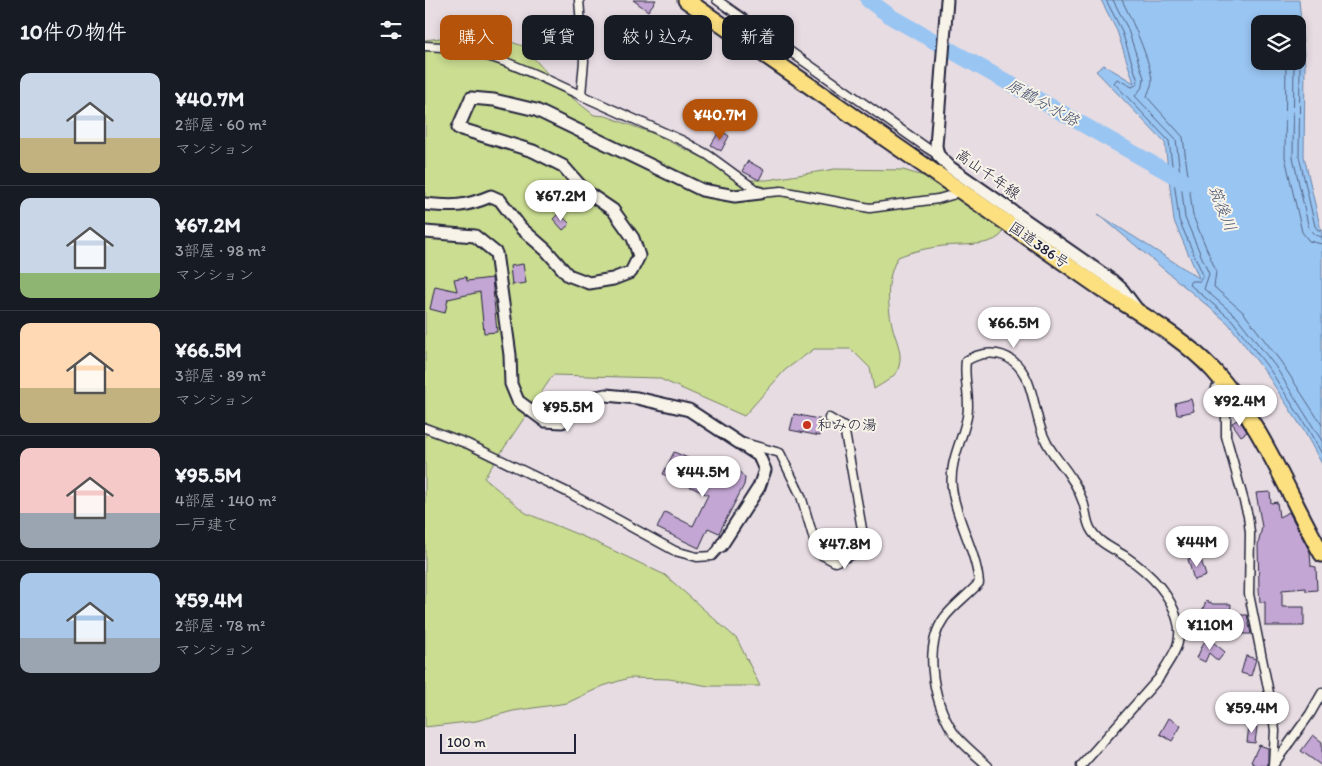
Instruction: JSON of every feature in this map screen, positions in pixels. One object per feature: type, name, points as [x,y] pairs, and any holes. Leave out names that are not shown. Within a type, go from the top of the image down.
[{"type":"highway","name":"国道386号","points":[[687,0],[958,187],[1027,237],[1183,343],[1222,381],[1264,445],[1322,554]]},
{"type":"street","points":[[579,0],[584,61],[581,96]]},
{"type":"street","points":[[717,0],[927,148],[937,150]]},
{"type":"street","name":"高山千年線","points":[[947,0],[937,150],[951,168],[1113,281],[1122,289],[1141,314]]},
{"type":"street","points":[[425,46],[448,46],[471,50],[506,61],[683,141],[708,155],[760,193]]},
{"type":"street","points":[[425,204],[451,207],[470,205],[491,196],[501,200],[521,228],[546,250],[568,275],[589,283],[613,279],[631,272],[639,256],[633,238],[613,210],[585,191],[563,166],[533,151],[458,128],[471,98],[494,100],[536,110],[702,190],[735,196],[781,191],[870,208],[945,197],[952,195],[958,187]]},
{"type":"street","points":[[425,232],[475,236],[496,253],[510,355],[511,384],[518,401],[545,421],[562,422],[587,399],[606,395],[637,398],[689,410],[759,456],[765,470],[759,487],[721,546],[712,556],[697,557],[675,551],[560,489],[468,444],[425,428]]},
{"type":"street","points":[[988,766],[957,737],[947,719],[936,692],[932,650],[934,637],[944,618],[979,583],[978,568],[952,490],[951,473],[954,455],[967,417],[966,361],[975,355],[987,353],[998,354],[1012,360],[1021,370],[1029,385],[1044,439],[1071,478],[1083,502],[1089,526],[1095,536],[1147,573],[1163,590],[1178,620],[1179,646],[1169,663],[1159,678],[1081,766]]},
{"type":"street","points":[[1222,381],[1216,388],[1225,403],[1226,436],[1248,516],[1250,534],[1249,594],[1272,708],[1275,731],[1273,766]]},
{"type":"street","points":[[735,441],[780,452],[801,496],[818,553],[835,562],[854,554],[862,529],[844,427],[829,418]]},
{"type":"street","points":[[1273,766],[1310,714],[1322,693]]},
{"type":"green space","points":[[440,38],[440,60],[512,60],[512,42],[522,46],[522,60],[535,60],[562,90],[594,115],[606,116],[654,134],[748,180],[767,180],[835,169],[903,170],[951,184],[1006,225],[1003,232],[995,240],[932,248],[898,257],[891,273],[889,307],[900,361],[898,370],[893,377],[874,389],[870,368],[851,349],[814,349],[785,370],[744,416],[658,378],[553,375],[484,478],[526,513],[591,540],[665,575],[737,639],[760,686],[709,686],[669,679],[629,678],[603,686],[567,703],[513,711],[476,721],[425,727],[425,40]]},
{"type":"water","name":"筑後川","points":[[1101,0],[1299,0],[1300,15],[1251,15],[1251,70],[1305,70],[1304,156],[1322,235],[1322,464],[1304,431],[1266,373],[1228,323],[1098,214],[1199,278],[1174,221],[1165,143],[1096,71],[1104,65],[1134,83],[1117,31]]},
{"type":"building","points":[[633,0],[656,0],[648,11]]},
{"type":"building","points":[[720,130],[729,136],[721,151],[711,145]]},
{"type":"building","points":[[748,161],[764,170],[759,180],[742,171]]},
{"type":"building","points":[[559,213],[570,224],[563,230],[553,219]]},
{"type":"building","points":[[523,264],[526,283],[512,285],[510,266]]},
{"type":"building","points":[[466,277],[467,281],[492,278],[497,332],[484,333],[480,292],[448,299],[445,313],[430,309],[435,286],[457,291],[454,279]]},
{"type":"building","points":[[1191,399],[1194,411],[1177,415],[1175,403]]},
{"type":"building","name":"和みの湯","points":[[794,414],[823,420],[820,436],[790,430]]},
{"type":"building","points":[[1239,419],[1247,432],[1241,436],[1232,423]]},
{"type":"building","points":[[674,452],[720,472],[727,466],[737,469],[745,478],[744,485],[719,533],[708,528],[699,548],[657,528],[665,512],[693,526],[708,495],[663,474]]},
{"type":"building","points":[[1270,492],[1271,503],[1277,502],[1279,517],[1289,512],[1310,552],[1311,566],[1316,567],[1317,590],[1306,591],[1306,588],[1282,590],[1282,607],[1304,607],[1304,626],[1265,626],[1265,602],[1260,602],[1259,589],[1258,545],[1262,527],[1256,493]]},
{"type":"building","points":[[1200,556],[1206,576],[1194,580],[1188,559]]},
{"type":"building","points":[[1206,601],[1213,604],[1231,604],[1230,615],[1247,615],[1251,634],[1234,634],[1234,631],[1213,631],[1197,625]]},
{"type":"building","points":[[1208,638],[1225,652],[1218,661],[1209,653],[1205,662],[1197,658]]},
{"type":"building","points":[[1246,656],[1256,659],[1251,676],[1241,673]]},
{"type":"building","points":[[1169,718],[1181,726],[1172,741],[1160,734]]},
{"type":"building","points":[[1249,726],[1257,727],[1255,743],[1247,742]]},
{"type":"building","points":[[1313,735],[1322,742],[1322,766],[1301,751]]},
{"type":"building","points":[[1259,745],[1268,748],[1268,766],[1258,766],[1251,762]]},
{"type":"waterway","name":"原鶴分水路","points":[[868,0],[893,18],[1187,183]]},
{"type":"place","name":"和みの湯","points":[[807,425]]}]
